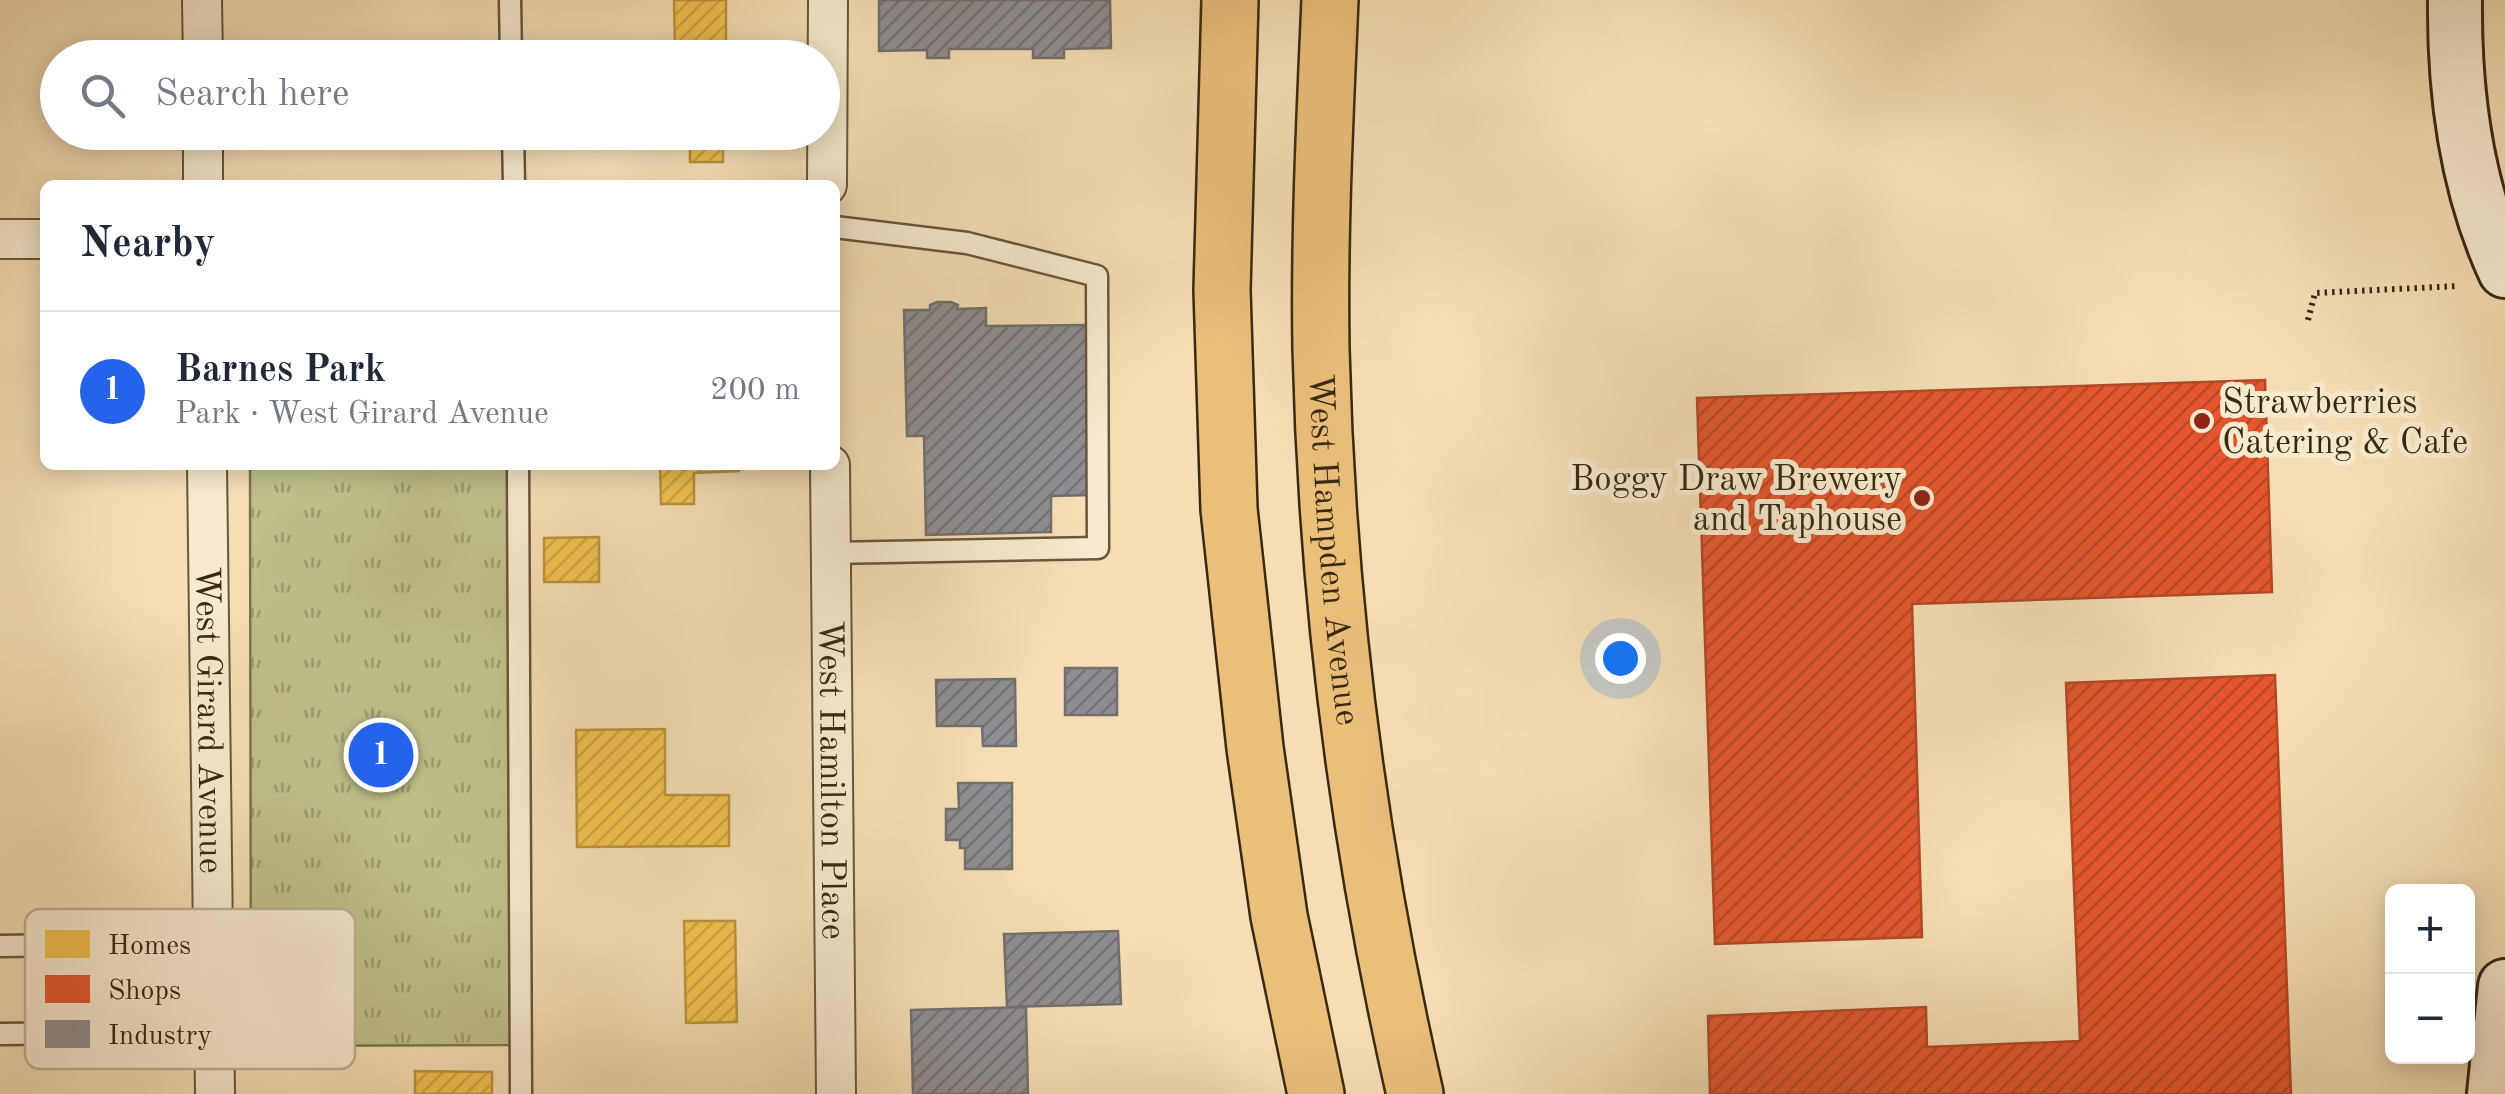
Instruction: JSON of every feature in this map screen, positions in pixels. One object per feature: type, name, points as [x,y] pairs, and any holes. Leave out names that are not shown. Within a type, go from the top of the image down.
[{"type":"highway","points":[[1230,0],[1222,290],[1230,510],[1253,730],[1279,916],[1316,1094]]},
{"type":"highway","name":"West Hampden Avenue","points":[[1330,0],[1321,297],[1333,568],[1358,798],[1375,908],[1415,1094]]},
{"type":"street","points":[[202,0],[202,40]]},
{"type":"street","points":[[828,0],[828,40]]},
{"type":"street","points":[[2454,0],[2458,90],[2477,196],[2482,278]]},
{"type":"street","points":[[203,150],[204,180]]},
{"type":"street","points":[[828,150],[828,180]]},
{"type":"street","points":[[0,239],[40,238]]},
{"type":"street","name":"West Girard Avenue","points":[[207,470],[213,909]]},
{"type":"street","name":"West Hamilton Place","points":[[830,470],[836,1094]]},
{"type":"street","points":[[2494,1094],[2505,986]]},
{"type":"lane","points":[[510,0],[511,40]]},
{"type":"lane","points":[[513,150],[514,180]]},
{"type":"lane","points":[[831,552],[1098,548],[1097,276],[967,243],[840,229]]},
{"type":"lane","points":[[518,470],[522,1094]]},
{"type":"lane","points":[[0,946],[25,946]]},
{"type":"lane","points":[[0,1034],[25,1034]]},
{"type":"path","points":[[2308,320],[2315,293],[2482,278]]},
{"type":"green space","points":[[250,470],[509,470],[511,1045],[355,1046],[355,909],[251,909]]},
{"type":"building: Homes","points":[[674,0],[726,0],[726,40],[675,40]]},
{"type":"building: Homes","points":[[690,150],[723,150],[723,162],[690,162]]},
{"type":"building: Homes","points":[[660,470],[739,470],[694,473],[694,504],[661,504]]},
{"type":"building: Homes","points":[[599,537],[599,582],[544,582],[544,538]]},
{"type":"building: Homes","points":[[665,729],[665,795],[729,795],[729,846],[577,847],[576,730]]},
{"type":"building: Homes","points":[[684,921],[735,921],[737,1022],[686,1023]]},
{"type":"building: Homes","points":[[415,1071],[492,1072],[492,1094],[415,1094]]},
{"type":"building: Shops","points":[[2265,380],[2272,592],[1912,604],[1922,937],[1715,944],[1697,398]]},
{"type":"building: Shops","points":[[2275,675],[2291,1094],[1710,1094],[1708,1016],[1926,1007],[1927,1047],[2080,1041],[2066,683]]},
{"type":"building: Industry","points":[[879,0],[1110,0],[1111,48],[1064,49],[1064,58],[1033,58],[1033,49],[949,49],[949,58],[927,58],[927,50],[879,51]]},
{"type":"building: Industry","points":[[951,302],[958,305],[957,309],[986,308],[986,326],[1087,325],[1090,495],[1051,496],[1051,532],[926,535],[924,436],[907,436],[904,310],[930,310],[930,305]]},
{"type":"building: Industry","points":[[1065,668],[1117,668],[1117,715],[1065,715]]},
{"type":"building: Industry","points":[[1015,679],[1016,746],[983,746],[982,726],[937,726],[936,680]]},
{"type":"building: Industry","points":[[958,783],[1012,783],[1012,869],[965,869],[965,848],[960,848],[960,840],[946,840],[946,809],[959,809]]},
{"type":"building: Industry","points":[[1118,931],[1121,1004],[1007,1007],[1004,934]]},
{"type":"building: Industry","points":[[1026,1007],[1028,1094],[913,1094],[911,1010]]},
{"type":"place","name":"Strawberries Catering & Cafe","points":[[2202,421]]},
{"type":"place","name":"Boggy Draw Brewery and Taphouse","points":[[1922,498]]},
{"type":"place","name":"Barnes Park","points":[[381,755]]}]
